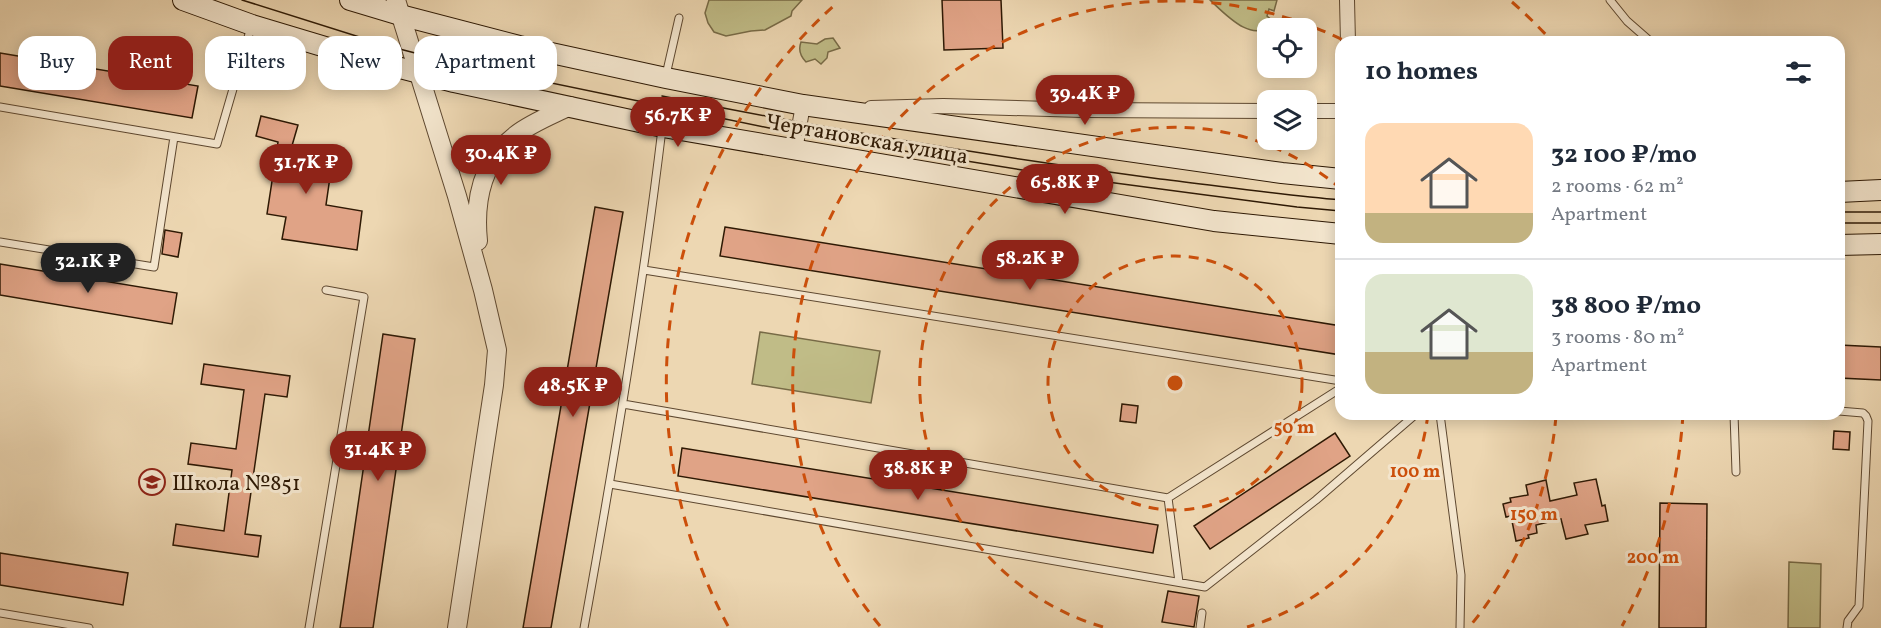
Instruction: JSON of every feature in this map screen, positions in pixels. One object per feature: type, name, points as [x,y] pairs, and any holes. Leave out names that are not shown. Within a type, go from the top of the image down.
[{"type":"main road","name":"Чертановская улица","points":[[183,0],[252,25],[414,71]]},
{"type":"main road","name":"Чертановская улица","points":[[350,0],[398,8],[519,46],[803,105],[1247,168],[1335,178]]},
{"type":"main road","name":"Чертановская улица","points":[[498,90],[663,127],[795,150],[1214,221],[1335,233]]},
{"type":"main road","points":[[1845,192],[1881,190]]},
{"type":"main road","points":[[1845,245],[1881,244]]},
{"type":"street","points":[[1347,0],[1348,36]]},
{"type":"street","points":[[398,8],[414,59]]},
{"type":"street","points":[[424,90],[457,196],[483,290],[496,350],[494,385],[457,628]]},
{"type":"street","points":[[795,150],[803,105]]},
{"type":"street","points":[[483,290],[476,222],[478,200],[486,170],[500,149],[518,134],[570,106]]},
{"type":"street","points":[[826,109],[943,106],[1257,111]]},
{"type":"street","points":[[1317,111],[1335,111]]},
{"type":"lane","points":[[1610,0],[1627,21],[1644,36]]},
{"type":"lane","points":[[666,78],[679,18]]},
{"type":"lane","points":[[0,107],[217,144],[252,25]]},
{"type":"lane","points":[[584,628],[610,484],[644,270],[663,127]]},
{"type":"lane","points":[[0,242],[154,267],[174,137]]},
{"type":"lane","points":[[644,270],[1335,380]]},
{"type":"lane","points":[[309,628],[364,297],[326,290]]},
{"type":"lane","points":[[622,404],[1168,498],[1335,392]]},
{"type":"lane","points":[[1845,412],[1863,413],[1868,421],[1859,606],[1848,621],[1847,628]]},
{"type":"lane","points":[[610,484],[1205,586],[1316,500],[1409,420]]},
{"type":"lane","points":[[1441,420],[1461,575],[1460,628]]},
{"type":"lane","points":[[1734,420],[1736,472]]},
{"type":"lane","points":[[1168,498],[1179,582]]},
{"type":"lane","points":[[0,613],[89,628]]},
{"type":"lane","points":[[1200,628],[1202,613]]},
{"type":"shaded area","points":[[709,0],[802,0],[792,11],[791,16],[765,30],[726,36],[714,32],[708,23],[705,13]]},
{"type":"shaded area","points":[[1210,0],[1277,0],[1274,11],[1269,9],[1267,16],[1269,18],[1257,18],[1257,31],[1240,26]]},
{"type":"shaded area","points":[[833,38],[840,48],[828,52],[827,58],[821,64],[815,59],[806,62],[802,57],[801,42],[817,44],[825,39]]},
{"type":"shaded area","points":[[760,332],[880,351],[871,403],[752,384]]},
{"type":"shaded area","points":[[1789,562],[1821,564],[1820,628],[1788,628]]},
{"type":"building","points":[[942,0],[1001,0],[1003,48],[944,50]]},
{"type":"building","points":[[0,53],[18,56],[18,89],[0,86]]},
{"type":"building","points":[[96,69],[108,71],[108,90],[193,90],[193,85],[198,86],[192,118],[24,90],[96,90]]},
{"type":"building","points":[[261,116],[298,125],[289,156],[332,163],[326,205],[362,211],[357,250],[282,239],[286,217],[267,214],[278,142],[256,136]]},
{"type":"building","points":[[595,207],[623,212],[551,628],[523,628]]},
{"type":"building","points":[[725,227],[1335,325],[1335,354],[720,256]]},
{"type":"building","points":[[165,230],[182,233],[178,257],[162,254]]},
{"type":"building","points":[[0,264],[177,293],[172,324],[0,295]]},
{"type":"building","points":[[383,334],[415,339],[373,628],[340,628]]},
{"type":"building","points":[[1845,345],[1881,347],[1881,380],[1845,378]]},
{"type":"building","points":[[204,364],[290,376],[287,397],[265,394],[245,534],[261,536],[258,557],[173,545],[176,524],[224,531],[232,470],[188,464],[191,443],[236,449],[244,390],[201,384]]},
{"type":"building","points":[[1122,404],[1138,406],[1136,423],[1120,421]]},
{"type":"building","points":[[1834,431],[1850,432],[1849,450],[1833,449]]},
{"type":"building","points":[[1335,433],[1350,456],[1210,549],[1194,526]]},
{"type":"building","points":[[682,448],[1158,525],[1153,553],[678,476]]},
{"type":"building","points":[[1596,479],[1608,521],[1585,525],[1588,534],[1566,539],[1561,519],[1536,525],[1537,533],[1528,535],[1529,538],[1516,541],[1511,516],[1506,517],[1503,504],[1511,502],[1510,498],[1528,495],[1526,485],[1546,480],[1550,501],[1577,495],[1574,483]]},
{"type":"building","points":[[1660,503],[1707,504],[1706,628],[1659,628]]},
{"type":"building","points":[[0,553],[128,573],[123,605],[0,585]]},
{"type":"building","points":[[1168,591],[1199,596],[1194,627],[1162,622]]},
{"type":"tram line","points":[[242,0],[388,46],[450,62],[798,134],[1047,174],[1335,210]]},
{"type":"tram line","points":[[662,96],[973,152],[1160,179],[1335,199]]},
{"type":"tram line","points":[[1845,212],[1881,212]]},
{"type":"tram line","points":[[1845,223],[1881,223]]},
{"type":"place","name":"Школа №851","points":[[152,482]]}]
